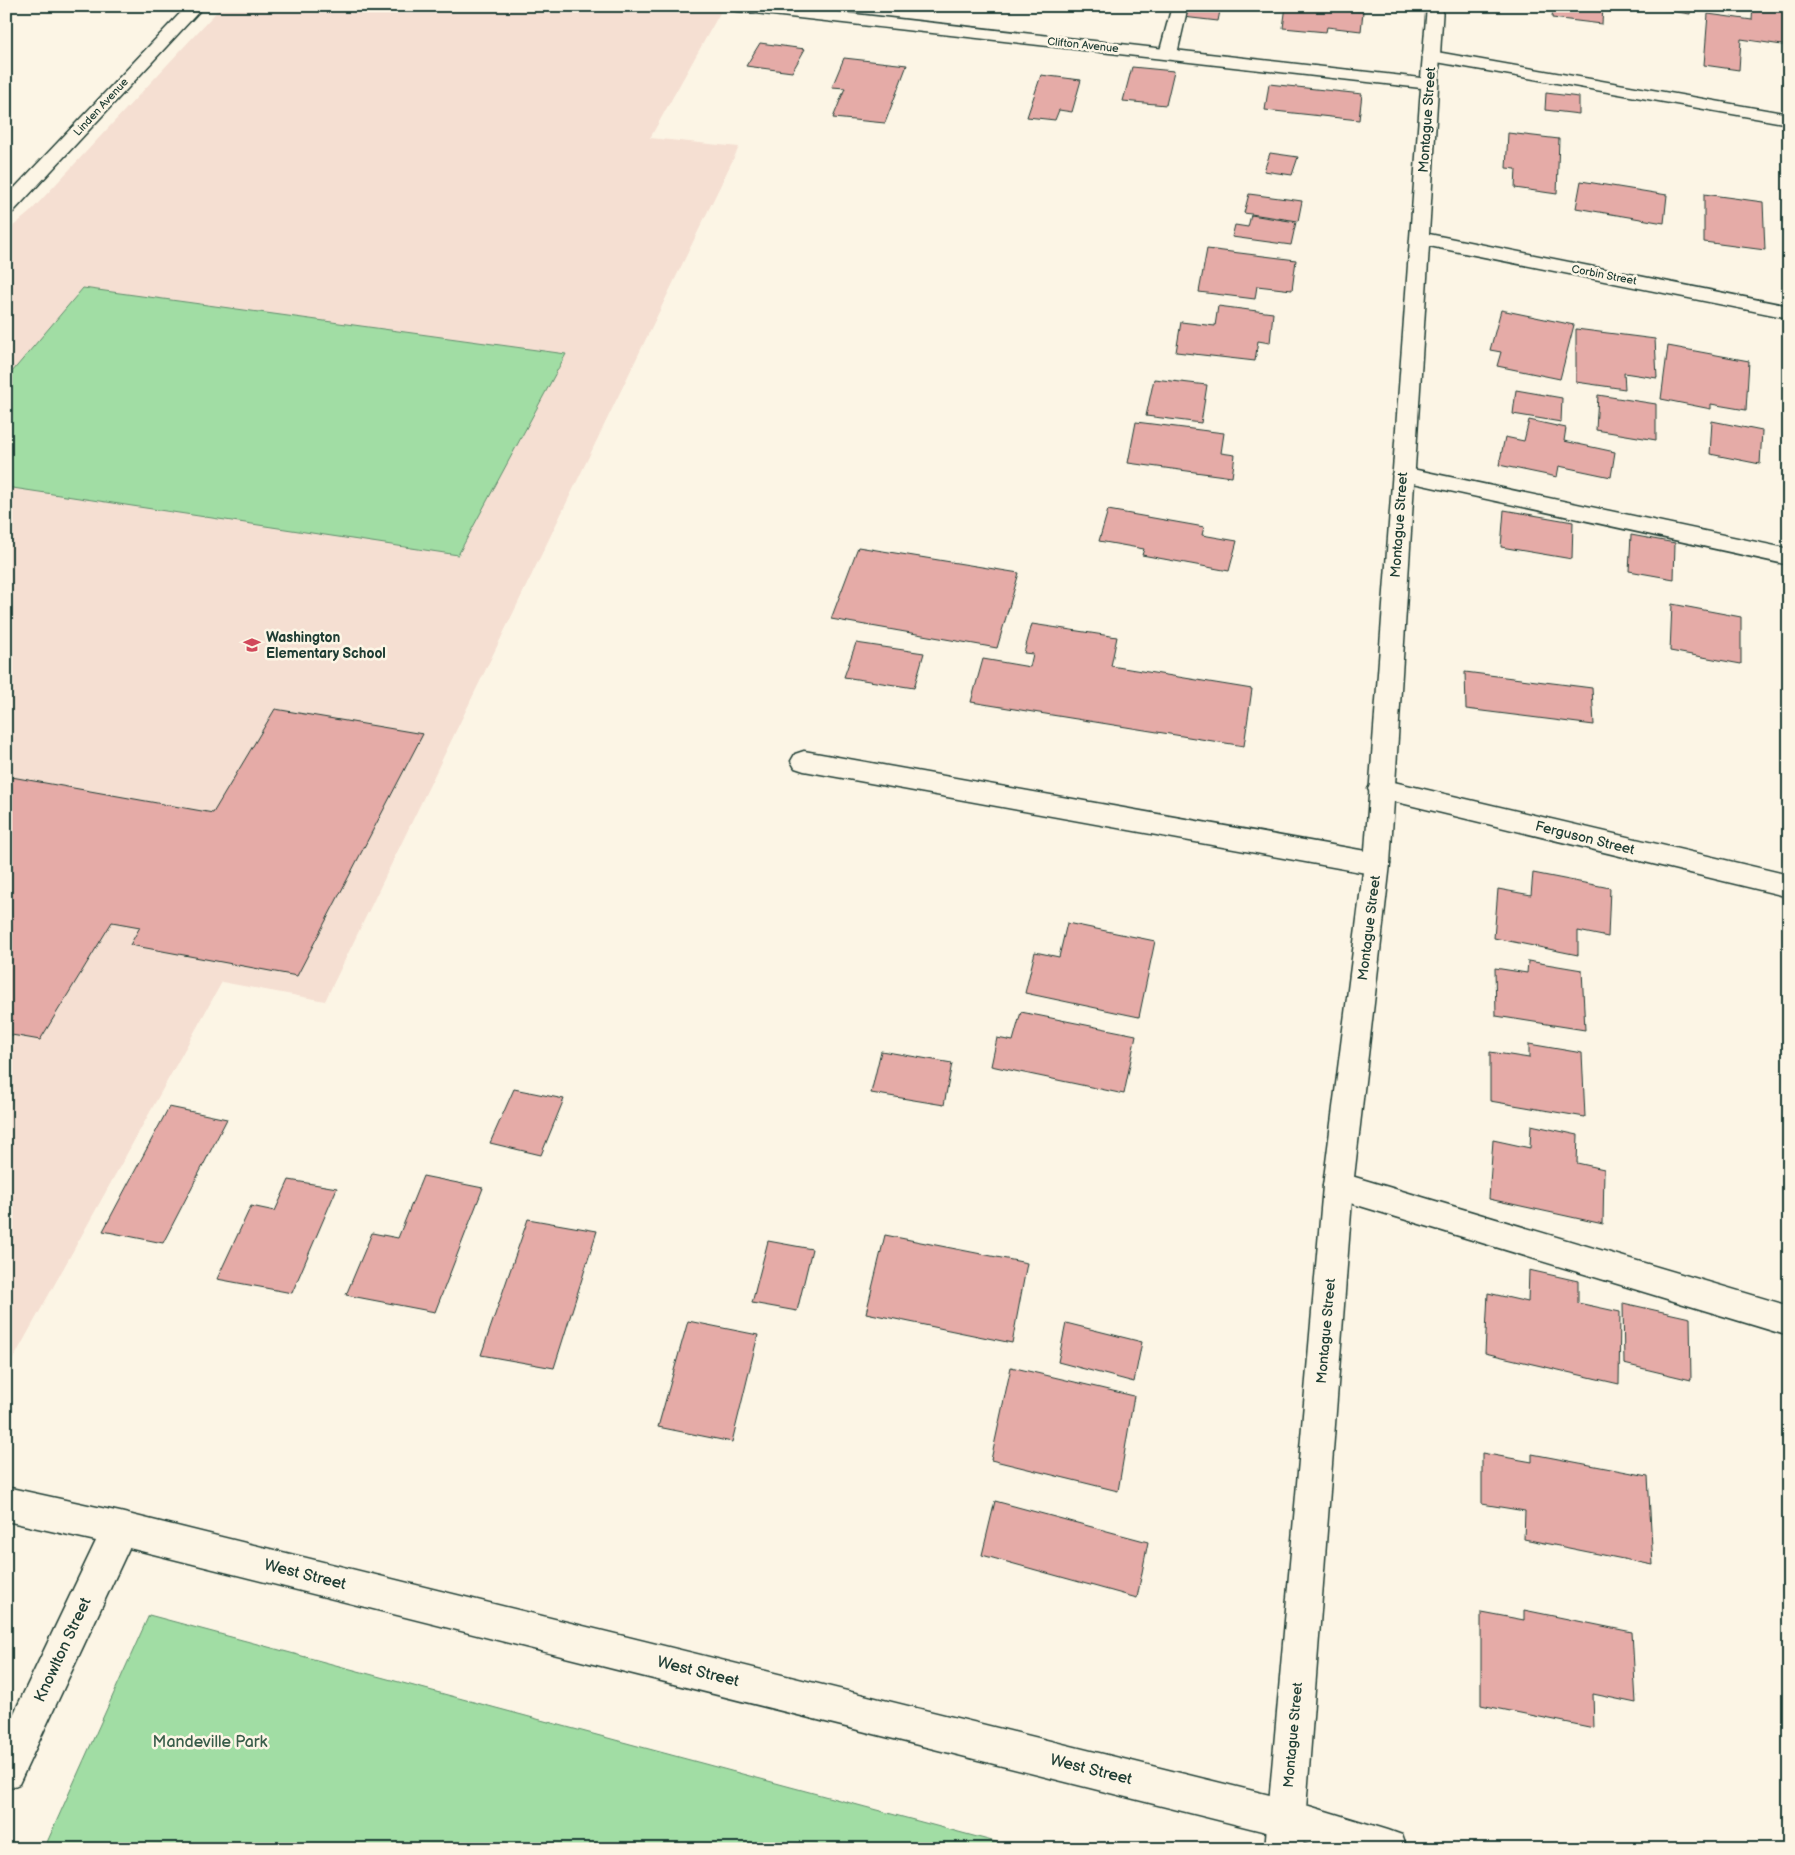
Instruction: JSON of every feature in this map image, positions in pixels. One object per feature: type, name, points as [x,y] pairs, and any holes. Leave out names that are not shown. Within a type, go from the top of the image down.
[{"type":"street","name":"Linden Avenue","points":[[6,208],[196,6]]},
{"type":"street","name":"Clifton Avenue","points":[[737,6],[1429,84]]},
{"type":"street","points":[[1168,54],[1180,6]]},
{"type":"street","name":"Montague Street","points":[[1285,1833],[1338,1186],[1377,864],[1435,6]]},
{"type":"street","points":[[1431,56],[1789,119]]},
{"type":"street","name":"Corbin Street","points":[[1419,238],[1789,312]]},
{"type":"street","points":[[1403,474],[1789,557]]},
{"type":"street","points":[[804,761],[1377,864]]},
{"type":"street","name":"Ferguson Street","points":[[1381,789],[1789,886]]},
{"type":"street","points":[[1338,1186],[1789,1321]]},
{"type":"street","name":"West Street","points":[[6,1504],[120,1529],[1285,1833],[1388,1849]]},
{"type":"street","name":"Knowlton Street","points":[[6,1771],[120,1529]]},
{"type":"shaded area","name":"Washington Elementary School","points":[[222,6],[676,6],[721,11],[650,138],[739,147],[325,1001],[222,982],[6,1372],[6,232],[29,213]]},
{"type":"green space","points":[[83,288],[566,354],[458,555],[6,487],[6,379]]},
{"type":"green space","name":"Mandeville Park","points":[[149,1615],[1022,1849],[44,1849]]},
{"type":"building","points":[[1186,6],[1221,6],[1218,21],[1183,17]]},
{"type":"building","points":[[1286,6],[1363,12],[1361,31],[1327,27],[1326,32],[1283,28]]},
{"type":"building","points":[[1553,6],[1603,6],[1602,24],[1552,18]]},
{"type":"building","points":[[1639,6],[1691,6],[1690,14]]},
{"type":"building","points":[[1753,6],[1789,11],[1789,46],[1741,39],[1739,70],[1704,65],[1708,14],[1752,20]]},
{"type":"building","points":[[760,43],[805,49],[792,72],[746,66]]},
{"type":"building","points":[[844,58],[907,65],[885,123],[833,118],[845,88],[832,87]]},
{"type":"building","points":[[1132,67],[1174,71],[1166,105],[1123,101]]},
{"type":"building","points":[[1041,75],[1081,80],[1072,112],[1059,110],[1055,120],[1027,117]]},
{"type":"building","points":[[1269,84],[1362,94],[1359,120],[1265,110]]},
{"type":"building","points":[[1546,93],[1579,97],[1579,114],[1545,110]]},
{"type":"building","points":[[1508,133],[1559,139],[1557,194],[1515,188],[1516,169],[1506,168]]},
{"type":"building","points":[[1270,153],[1298,157],[1292,175],[1264,171]]},
{"type":"building","points":[[1581,181],[1667,195],[1664,223],[1576,208]]},
{"type":"building","points":[[1249,194],[1302,201],[1298,221],[1244,213]]},
{"type":"building","points":[[1704,194],[1763,202],[1765,250],[1704,242]]},
{"type":"building","points":[[1251,215],[1296,222],[1291,245],[1232,237],[1235,225],[1248,227]]},
{"type":"building","points":[[1207,249],[1296,260],[1292,290],[1257,286],[1255,299],[1199,292]]},
{"type":"building","points":[[1218,306],[1273,313],[1270,343],[1258,341],[1255,361],[1176,352],[1181,322],[1215,326]]},
{"type":"building","points":[[1501,310],[1574,325],[1560,379],[1497,366],[1501,352],[1490,350]]},
{"type":"building","points":[[1576,329],[1655,339],[1657,378],[1624,373],[1625,389],[1576,382]]},
{"type":"building","points":[[1668,346],[1749,361],[1746,410],[1711,404],[1711,409],[1661,399]]},
{"type":"building","points":[[1154,379],[1207,385],[1201,423],[1146,416]]},
{"type":"building","points":[[1516,390],[1562,398],[1561,422],[1513,414]]},
{"type":"building","points":[[1598,395],[1656,404],[1656,440],[1596,430]]},
{"type":"building","points":[[1529,420],[1566,428],[1564,441],[1615,452],[1611,477],[1559,466],[1557,477],[1499,465],[1505,437],[1524,441]]},
{"type":"building","points":[[1712,421],[1762,431],[1760,464],[1710,454]]},
{"type":"building","points":[[1136,422],[1224,433],[1221,453],[1235,455],[1232,477],[1128,463]]},
{"type":"building","points":[[1108,510],[1204,527],[1202,535],[1237,541],[1229,571],[1142,555],[1144,549],[1099,541]]},
{"type":"building","points":[[1504,510],[1573,522],[1572,559],[1501,547]]},
{"type":"building","points":[[1631,535],[1675,543],[1674,579],[1629,571]]},
{"type":"building","points":[[858,547],[1019,573],[997,648],[831,619]]},
{"type":"building","points":[[1672,604],[1741,617],[1741,664],[1670,651]]},
{"type":"building","points":[[1032,624],[1117,637],[1111,666],[1252,689],[1244,746],[971,702],[983,659],[1030,667],[1033,654],[1024,653]]},
{"type":"building","points":[[856,643],[924,653],[914,688],[844,677]]},
{"type":"building","points":[[1465,672],[1592,688],[1594,725],[1466,709]]},
{"type":"building","points":[[275,709],[423,734],[297,976],[130,945],[140,927],[112,922],[40,1040],[6,1034],[6,776],[213,813]]},
{"type":"building","points":[[1533,873],[1610,888],[1608,937],[1578,931],[1578,955],[1494,938],[1498,889],[1531,895]]},
{"type":"building","points":[[1067,923],[1155,941],[1139,1017],[1025,993],[1035,952],[1059,957]]},
{"type":"building","points":[[1528,961],[1582,970],[1585,1030],[1496,1016],[1495,968],[1527,973]]},
{"type":"building","points":[[1021,1012],[1136,1035],[1124,1094],[991,1066],[997,1038],[1013,1041]]},
{"type":"building","points":[[1529,1044],[1582,1053],[1585,1117],[1490,1101],[1490,1052],[1529,1058]]},
{"type":"building","points":[[881,1051],[952,1063],[944,1105],[871,1093]]},
{"type":"building","points":[[514,1089],[564,1099],[541,1155],[490,1143]]},
{"type":"building","points":[[169,1107],[227,1119],[163,1243],[103,1231]]},
{"type":"building","points":[[1531,1125],[1578,1135],[1577,1163],[1604,1169],[1603,1224],[1489,1199],[1493,1140],[1530,1148]]},
{"type":"building","points":[[423,1176],[483,1188],[435,1312],[346,1295],[372,1233],[398,1238]]},
{"type":"building","points":[[289,1180],[337,1188],[292,1293],[217,1279],[251,1206],[275,1211]]},
{"type":"building","points":[[528,1219],[597,1231],[554,1368],[481,1355]]},
{"type":"building","points":[[885,1235],[1027,1263],[1012,1343],[866,1313]]},
{"type":"building","points":[[768,1241],[812,1249],[797,1311],[752,1303]]},
{"type":"building","points":[[1529,1270],[1578,1281],[1578,1303],[1620,1312],[1619,1384],[1485,1353],[1488,1293],[1528,1302]]},
{"type":"building","points":[[1623,1303],[1690,1318],[1691,1380],[1624,1364]]},
{"type":"building","points":[[688,1321],[758,1335],[732,1442],[658,1427]]},
{"type":"building","points":[[1066,1323],[1142,1342],[1134,1382],[1058,1362]]},
{"type":"building","points":[[1011,1367],[1134,1396],[1118,1491],[991,1460]]},
{"type":"building","points":[[1482,1453],[1532,1462],[1532,1454],[1648,1476],[1653,1565],[1524,1539],[1525,1511],[1482,1504]]},
{"type":"building","points":[[995,1501],[1148,1542],[1137,1598],[982,1555]]},
{"type":"building","points":[[1524,1610],[1632,1632],[1636,1703],[1593,1694],[1594,1728],[1481,1705],[1481,1612],[1524,1620]]},
{"type":"place","name":"Washington Elementary School","points":[[252,645]]}]
